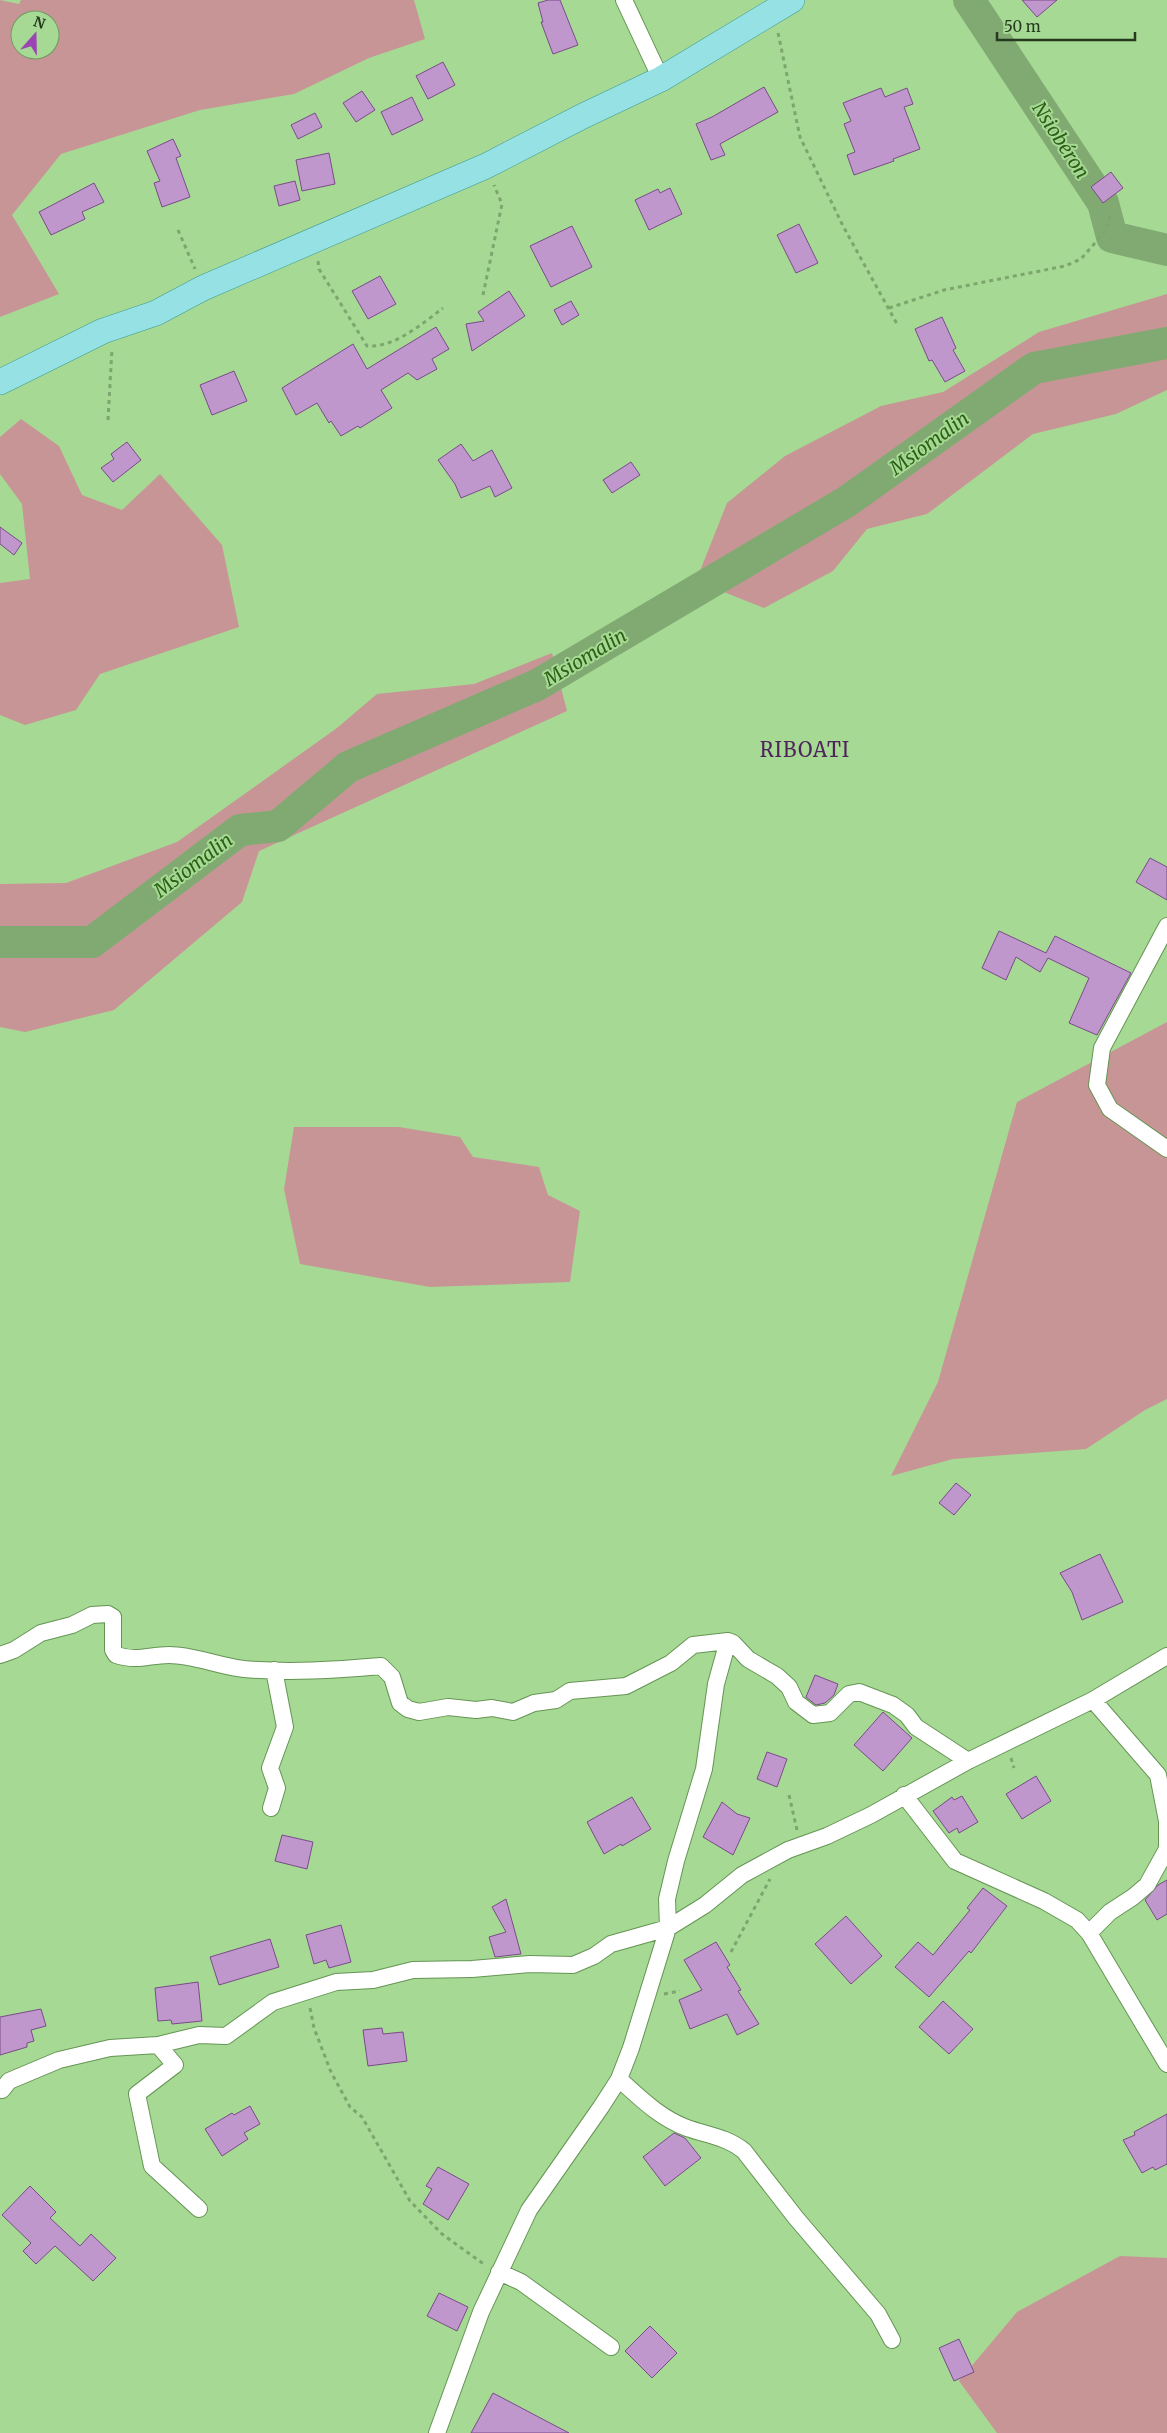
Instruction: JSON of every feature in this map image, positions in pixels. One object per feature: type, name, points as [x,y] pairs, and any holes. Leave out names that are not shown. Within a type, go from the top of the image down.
[{"type":"main road","points":[[0,382],[103,331],[156,313],[203,288],[486,166],[583,116],[661,79],[783,6]]},
{"type":"street","points":[[624,0],[661,79]]},
{"type":"street","points":[[1167,926],[1102,1048],[1097,1086],[1110,1109],[1167,1149]]},
{"type":"street","points":[[0,1655],[14,1650],[41,1633],[72,1625],[92,1614],[108,1614],[112,1617],[113,1650],[116,1655],[138,1660],[168,1655],[208,1660],[241,1668],[274,1670],[308,1671],[381,1666],[392,1676],[400,1703],[408,1709],[419,1712],[448,1707],[476,1710],[492,1708],[514,1712],[534,1703],[556,1700],[570,1691],[626,1686],[671,1663],[693,1645],[728,1641],[733,1643],[748,1659],[777,1676],[789,1687],[796,1702],[813,1715],[830,1714],[849,1694],[859,1692],[893,1705],[907,1715],[916,1727],[968,1761]]},
{"type":"street","points":[[437,2433],[481,2312],[529,2210],[619,2079],[648,1996],[668,1928],[667,1899],[676,1860],[704,1769],[716,1684],[728,1641]]},
{"type":"street","points":[[1,2091],[9,2081],[59,2060],[110,2048],[158,2045],[199,2035],[226,2036],[273,2002],[336,1982],[373,1980],[413,1970],[472,1969],[530,1964],[573,1965],[594,1956],[611,1944],[668,1928],[705,1905],[742,1875],[788,1850],[827,1836],[872,1815],[904,1795],[968,1761],[1093,1700],[1167,1656]]},
{"type":"street","points":[[271,1808],[277,1788],[270,1768],[285,1727],[274,1670]]},
{"type":"street","points":[[1089,1933],[1110,1912],[1147,1885],[1167,1849],[1167,1821],[1158,1775],[1093,1700]]},
{"type":"street","points":[[904,1795],[955,1861],[1044,1901],[1078,1920],[1089,1933],[1167,2064]]},
{"type":"street","points":[[158,2045],[174,2065],[137,2094],[152,2166],[199,2209]]},
{"type":"street","points":[[619,2079],[660,2115],[686,2128],[734,2142],[744,2151],[796,2218],[878,2314],[892,2340]]},
{"type":"street","points":[[499,2272],[521,2282],[611,2347]]},
{"type":"path","points":[[783,6],[800,137],[843,226],[897,324]]},
{"type":"path","points":[[483,295],[502,204],[486,166]]},
{"type":"path","points":[[889,308],[944,290],[1065,266],[1081,259],[1107,229],[1111,211]]},
{"type":"path","points":[[178,230],[203,288]]},
{"type":"path","points":[[316,238],[319,269],[367,346],[379,347],[421,326],[443,308]]},
{"type":"path","points":[[103,331],[112,346],[108,420]]},
{"type":"path","points":[[732,1952],[762,1892],[788,1850],[798,1829],[789,1795]]},
{"type":"path","points":[[306,1990],[314,2028],[332,2072],[350,2107],[362,2117],[410,2202],[442,2234],[478,2261],[499,2272]]},
{"type":"shaded area","points":[[0,0],[19,4],[21,0],[414,0],[425,39],[369,58],[294,94],[200,110],[61,154],[12,215],[59,294],[0,317]]},
{"type":"shaded area","points":[[1167,294],[1167,390],[1116,414],[1033,434],[927,514],[867,529],[833,571],[764,608],[696,581],[727,503],[785,456],[881,406],[943,392],[1039,332]]},
{"type":"shaded area","points":[[21,419],[59,446],[82,495],[122,510],[160,474],[222,545],[239,627],[100,674],[76,710],[25,725],[0,715],[0,583],[30,579],[22,504],[0,474],[0,437]]},
{"type":"shaded area","points":[[552,653],[567,711],[259,851],[242,902],[114,1010],[25,1032],[0,1027],[0,884],[66,883],[177,842],[337,728],[377,694],[474,684]]},
{"type":"shaded area","points":[[1167,1022],[1167,1399],[1145,1410],[1086,1449],[953,1459],[891,1476],[938,1382],[1017,1102]]},
{"type":"shaded area","points":[[294,1127],[399,1127],[460,1137],[473,1157],[539,1167],[548,1195],[580,1211],[570,1282],[430,1287],[300,1264],[284,1189]]},
{"type":"shaded area","points":[[1120,2256],[1167,2258],[1167,2433],[997,2433],[959,2381],[1017,2312]]},
{"type":"building","points":[[548,0],[560,0],[578,45],[553,54],[541,22],[543,22],[538,3]]},
{"type":"building","points":[[1022,0],[1057,0],[1037,17]]},
{"type":"building","points":[[443,62],[455,85],[428,99],[416,76]]},
{"type":"building","points":[[764,87],[778,112],[720,144],[725,155],[711,160],[696,124]]},
{"type":"building","points":[[881,88],[885,97],[907,88],[913,104],[904,107],[920,149],[893,159],[894,161],[854,175],[847,155],[855,152],[844,124],[851,121],[843,103]]},
{"type":"building","points":[[362,91],[375,110],[356,122],[343,103]]},
{"type":"building","points":[[412,97],[423,120],[392,135],[381,112]]},
{"type":"building","points":[[315,113],[322,127],[298,139],[291,125]]},
{"type":"building","points":[[173,139],[181,156],[176,158],[190,197],[162,207],[154,183],[160,181],[147,151]]},
{"type":"building","points":[[329,153],[335,184],[302,191],[296,160]]},
{"type":"building","points":[[1111,172],[1123,188],[1103,203],[1091,187]]},
{"type":"building","points":[[295,181],[300,200],[279,206],[274,186]]},
{"type":"building","points":[[94,183],[104,202],[82,212],[85,219],[51,235],[39,212]]},
{"type":"building","points":[[670,188],[682,214],[649,230],[635,200],[658,189],[660,193]]},
{"type":"building","points":[[799,224],[818,263],[796,273],[777,235]]},
{"type":"building","points":[[572,226],[592,267],[551,287],[530,246]]},
{"type":"building","points":[[380,276],[396,304],[368,319],[352,291]]},
{"type":"building","points":[[509,291],[525,316],[472,351],[466,324],[484,321],[478,312]]},
{"type":"building","points":[[571,301],[579,315],[562,325],[554,310]]},
{"type":"building","points":[[942,317],[956,348],[953,350],[965,371],[945,382],[932,360],[929,361],[915,329]]},
{"type":"building","points":[[436,327],[449,349],[432,359],[437,369],[417,380],[408,373],[381,390],[392,408],[360,428],[358,426],[341,436],[331,421],[329,423],[317,403],[296,415],[282,388],[353,344],[367,369]]},
{"type":"building","points":[[234,371],[247,401],[212,415],[200,385]]},
{"type":"building","points":[[127,442],[141,460],[113,482],[101,468],[114,459],[111,454]]},
{"type":"building","points":[[461,444],[473,461],[492,450],[512,488],[495,497],[490,486],[461,498],[455,484],[438,460]]},
{"type":"building","points":[[631,462],[640,475],[612,493],[603,480]]},
{"type":"building","points":[[0,527],[22,543],[14,555],[0,544]]},
{"type":"building","points":[[1150,858],[1167,867],[1167,900],[1136,882]]},
{"type":"building","points":[[999,931],[1046,953],[1055,936],[1131,973],[1097,1035],[1069,1023],[1089,978],[1048,958],[1040,972],[1016,957],[1006,980],[982,968]]},
{"type":"building","points":[[956,1483],[971,1495],[954,1515],[939,1503]]},
{"type":"building","points":[[1100,1554],[1123,1602],[1082,1620],[1072,1592],[1060,1573]]},
{"type":"building","points":[[815,1675],[838,1684],[834,1695],[825,1703],[816,1705],[806,1697]]},
{"type":"building","points":[[883,1712],[912,1738],[883,1771],[854,1745]]},
{"type":"building","points":[[767,1752],[787,1759],[777,1787],[757,1779]]},
{"type":"building","points":[[1036,1776],[1051,1801],[1022,1819],[1006,1794]]},
{"type":"building","points":[[962,1796],[978,1822],[959,1833],[957,1828],[949,1833],[933,1811],[952,1797],[954,1800]]},
{"type":"building","points":[[632,1797],[651,1829],[604,1854],[587,1822]]},
{"type":"building","points":[[722,1802],[737,1814],[750,1818],[733,1855],[703,1837]]},
{"type":"building","points":[[282,1835],[313,1842],[307,1869],[275,1861]]},
{"type":"building","points":[[1167,1880],[1167,1914],[1157,1920],[1145,1900],[1158,1885]]},
{"type":"building","points":[[983,1888],[1007,1906],[971,1953],[969,1951],[929,1997],[895,1967],[918,1942],[933,1955],[970,1910],[967,1908]]},
{"type":"building","points":[[506,1899],[521,1954],[495,1957],[489,1937],[506,1932],[492,1907]]},
{"type":"building","points":[[846,1916],[882,1956],[851,1984],[815,1944]]},
{"type":"building","points":[[341,1925],[351,1962],[329,1968],[326,1960],[314,1964],[306,1935]]},
{"type":"building","points":[[270,1939],[279,1967],[219,1985],[210,1957]]},
{"type":"building","points":[[716,1942],[730,1965],[727,1967],[741,1990],[738,1991],[759,2024],[737,2035],[727,2014],[690,2029],[679,2000],[702,1990],[684,1960]]},
{"type":"building","points":[[198,1982],[202,2021],[172,2024],[171,2020],[158,2021],[155,1988]]},
{"type":"building","points":[[943,2001],[973,2029],[949,2054],[919,2027]]},
{"type":"building","points":[[41,2009],[46,2026],[31,2030],[34,2041],[27,2043],[27,2047],[0,2055],[0,2017]]},
{"type":"building","points":[[382,2028],[383,2034],[403,2032],[407,2061],[368,2066],[363,2030]]},
{"type":"building","points":[[250,2106],[260,2124],[244,2133],[248,2139],[222,2156],[205,2129],[232,2113],[234,2115]]},
{"type":"building","points":[[1167,2114],[1167,2164],[1155,2170],[1153,2167],[1142,2173],[1123,2140],[1135,2135],[1134,2132]]},
{"type":"building","points":[[674,2133],[685,2138],[701,2158],[665,2186],[643,2157]]},
{"type":"building","points":[[438,2167],[469,2184],[448,2220],[423,2204],[432,2189],[426,2186]]},
{"type":"building","points":[[30,2186],[56,2212],[50,2218],[80,2246],[91,2234],[116,2258],[93,2281],[55,2246],[36,2264],[23,2251],[31,2243],[2,2215]]},
{"type":"building","points":[[439,2293],[468,2307],[457,2331],[427,2316]]},
{"type":"building","points":[[650,2326],[677,2353],[652,2378],[625,2351]]},
{"type":"building","points":[[959,2339],[974,2372],[954,2381],[939,2348]]},
{"type":"building","points":[[493,2393],[569,2433],[471,2433]]},
{"type":"waterway","name":"Nsiobéron","points":[[969,0],[1103,203],[1112,237],[1167,250]]},
{"type":"waterway","name":"Msiomalin","points":[[0,942],[92,942],[240,830],[278,826],[348,767],[537,685],[846,502],[1034,368],[1167,343]]},
{"type":"district","name":"RIBOATI","points":[[805,750]]}]
